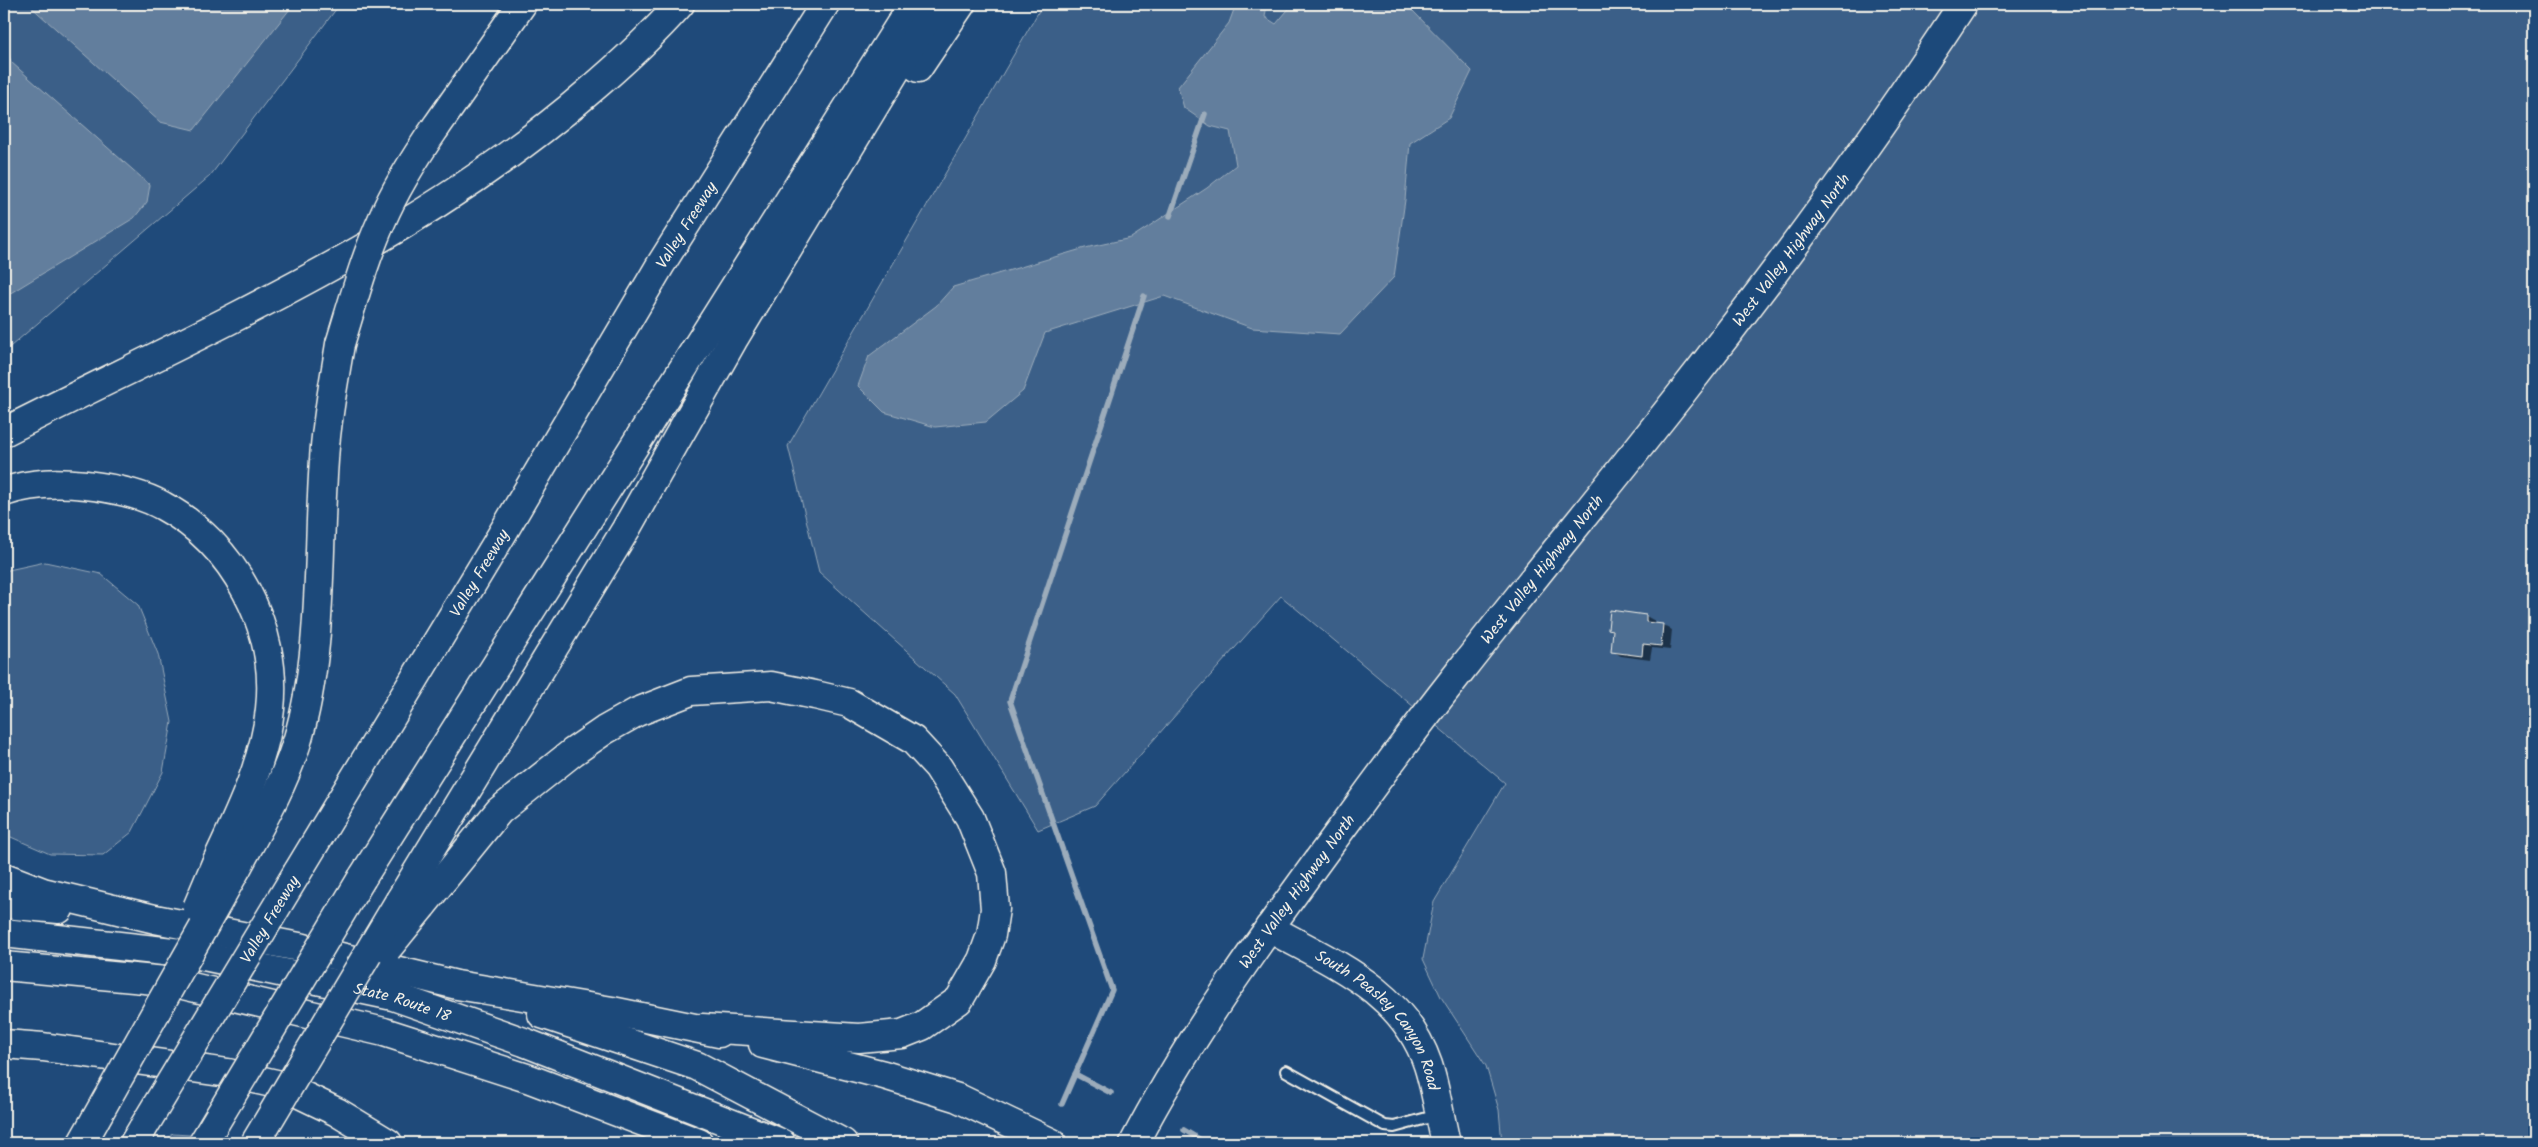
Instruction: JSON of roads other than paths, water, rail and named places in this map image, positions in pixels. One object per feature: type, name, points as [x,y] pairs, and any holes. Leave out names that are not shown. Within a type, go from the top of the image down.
[{"type":"main road","points":[[82,1143],[153,1013],[227,865],[278,793],[297,742],[305,709],[316,644],[324,458],[340,344],[382,219],[414,159],[522,4]]},
{"type":"main road","points":[[4,432],[270,299],[370,243],[468,183],[550,125],[613,71],[680,4]]},
{"type":"main road","name":"Valley Freeway","points":[[139,1136],[296,873],[490,555],[661,264],[825,4]]},
{"type":"main road","points":[[203,1143],[362,878],[913,4]]},
{"type":"main road","points":[[255,1143],[324,1025],[411,903],[733,340],[936,4]]},
{"type":"main road","points":[[733,340],[961,4]]},
{"type":"main road","name":"West Valley Highway North","points":[[1134,1143],[1186,1052],[1269,928],[1427,712],[1683,392],[1891,114],[1963,4]]},
{"type":"main road","points":[[4,492],[38,484],[63,482],[107,488],[138,496],[161,505],[184,519],[206,537],[240,579],[254,605],[267,645],[270,709],[227,865]]},
{"type":"main road","points":[[411,903],[499,811],[543,775],[605,730],[637,712],[691,691],[771,686],[815,695],[849,703],[913,740],[938,768],[970,818],[992,873],[996,909],[991,935],[982,960],[959,1000],[922,1026],[902,1034],[859,1038],[702,1028]]},
{"type":"main road","points":[[4,877],[43,892],[155,919],[304,948],[456,985],[702,1028],[884,1075],[958,1098],[1052,1143]]},
{"type":"main road","points":[[4,904],[155,919]]},
{"type":"main road","name":"South Peasley Canyon Road","points":[[1269,928],[1363,980],[1402,1015],[1418,1042],[1428,1066],[1446,1143]]},
{"type":"main road","name":"State Route 18","points":[[4,933],[199,955],[392,996],[524,1042],[781,1143]]},
{"type":"main road","points":[[4,966],[166,981],[384,1032],[530,1079],[699,1143]]},
{"type":"main road","points":[[456,985],[697,1066],[843,1143]]},
{"type":"main road","points":[[4,1044],[43,1047],[228,1073],[281,1085],[337,1112],[388,1143]]},
{"type":"lane","points":[[1286,1071],[1385,1126],[1394,1128],[1439,1115]]},
{"type":"waterway","points":[[1170,216],[1205,114]]},
{"type":"waterway","points":[[1062,1104],[1112,990],[1010,701],[1144,296]]},
{"type":"waterway","points":[[1075,1074],[1111,1093]]},
{"type":"waterway","points":[[1184,1130],[1206,1143]]}]
